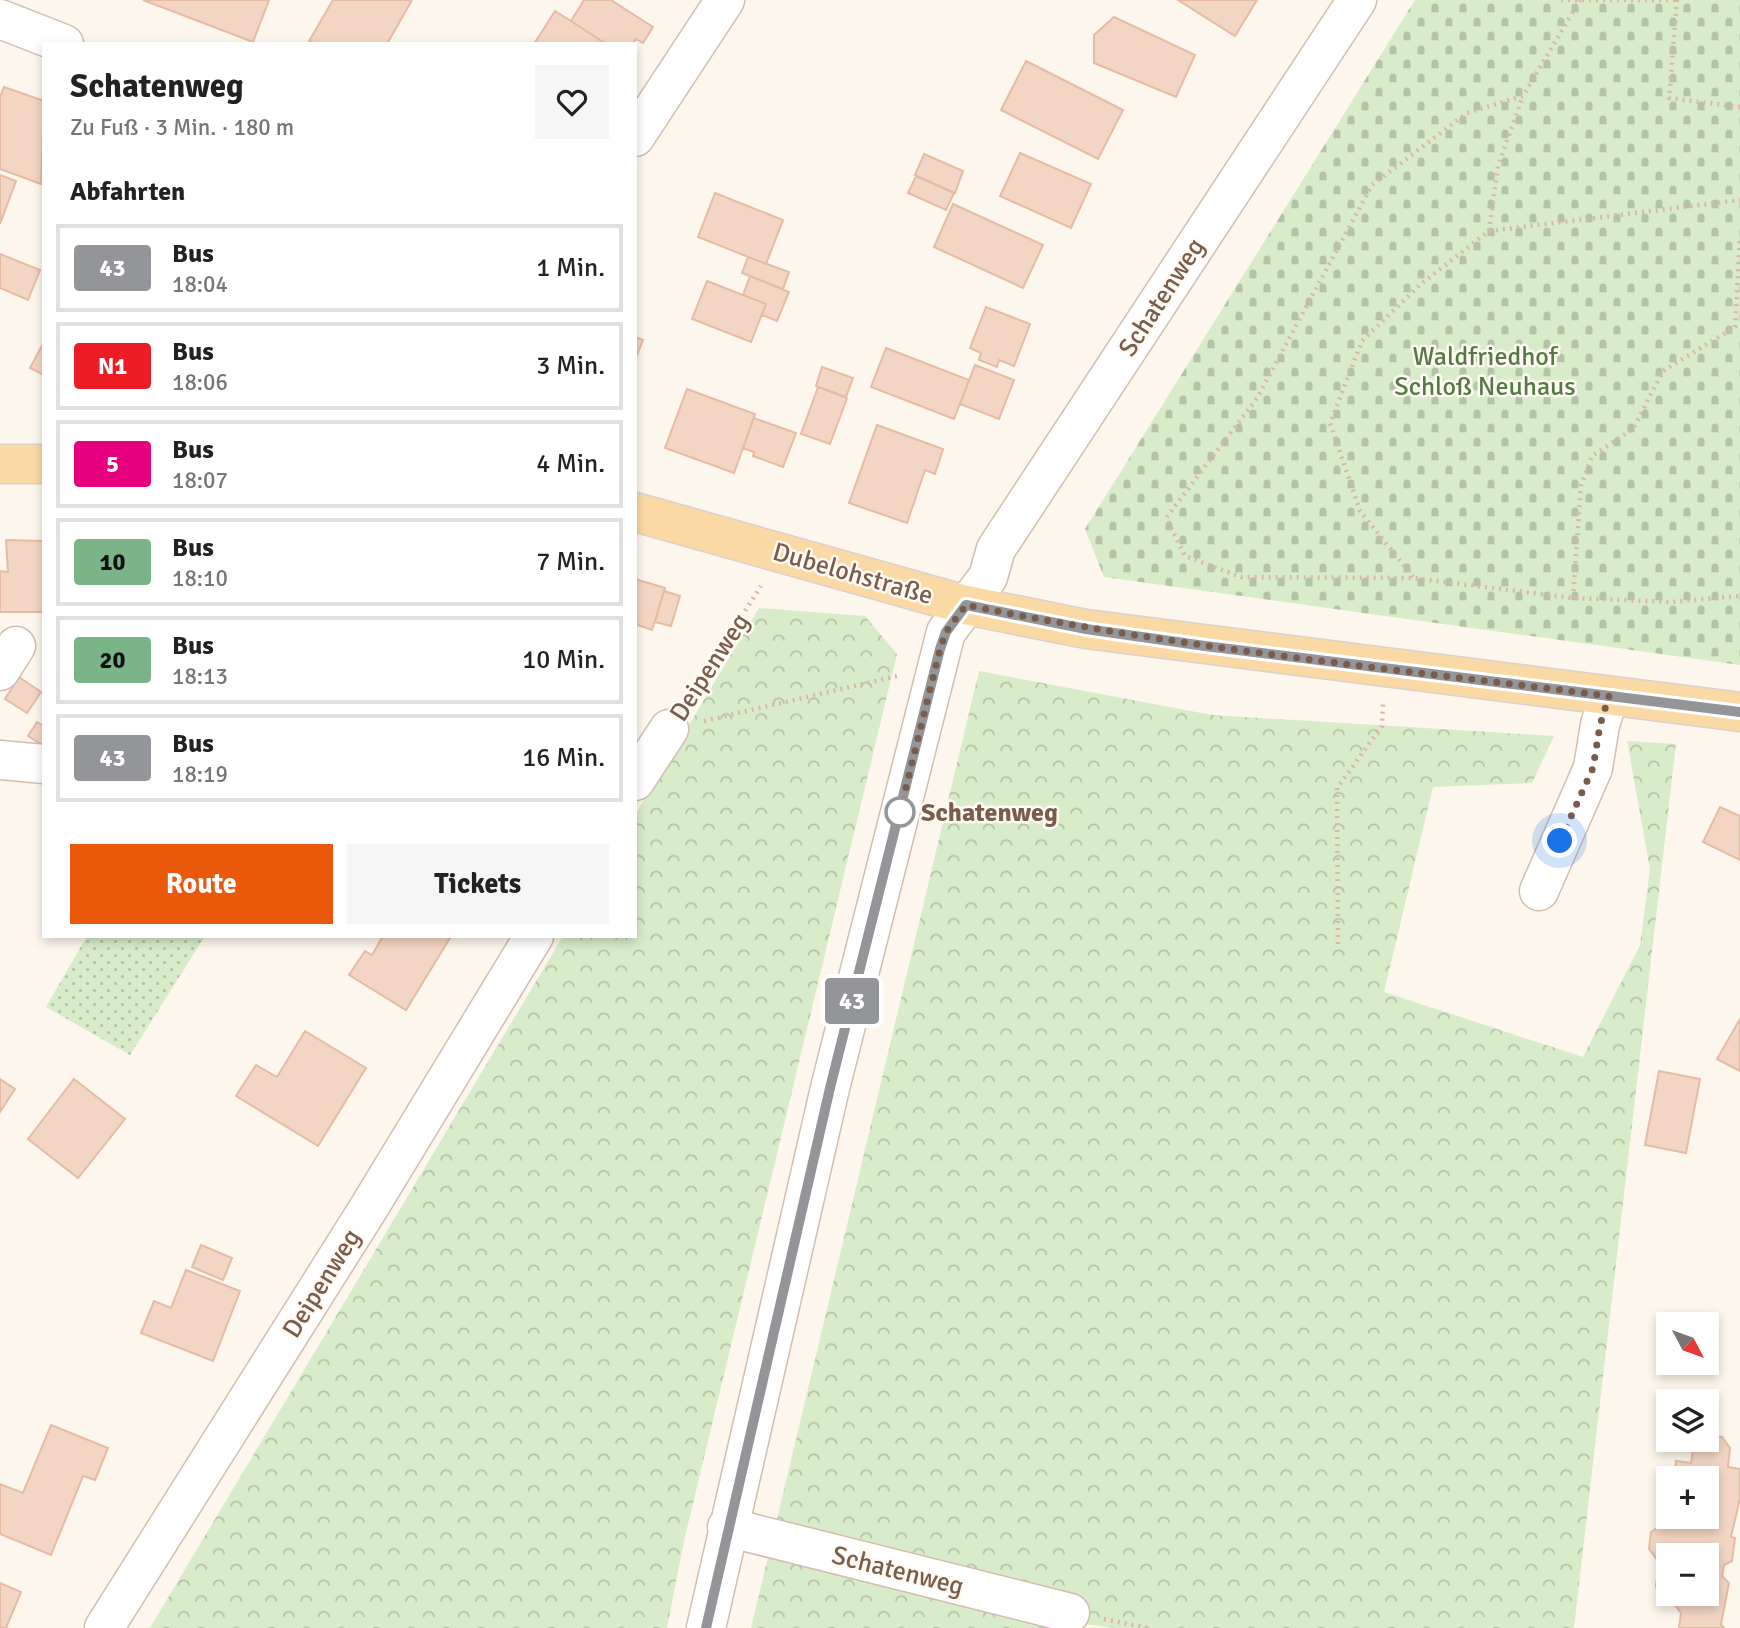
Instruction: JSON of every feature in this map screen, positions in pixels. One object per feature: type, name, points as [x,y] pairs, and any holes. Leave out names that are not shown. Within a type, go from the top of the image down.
[{"type":"main road","points":[[0,464],[42,464]]},
{"type":"main road","name":"Dubelohstraße","points":[[637,513],[966,605],[1086,629],[1740,712]]},
{"type":"street","points":[[637,134],[725,0]]},
{"type":"street","name":"Schatenweg","points":[[706,1628],[830,1088],[946,632],[988,577],[996,549],[1357,0]]},
{"type":"street","points":[[0,19],[59,42]]},
{"type":"street","points":[[1539,891],[1593,768],[1600,725],[1609,696]]},
{"type":"street","name":"Deipenweg","points":[[637,778],[669,729]]},
{"type":"street","points":[[0,760],[42,764]]},
{"type":"street","name":"Deipenweg","points":[[104,1628],[368,1209],[533,938]]},
{"type":"street","name":"Schatenweg","points":[[727,1528],[1070,1613]]},
{"type":"path","points":[[1561,0],[1676,0],[1669,98],[1740,107]]},
{"type":"path","points":[[1489,230],[1498,166],[1523,96],[1579,1]]},
{"type":"path","points":[[1523,96],[1467,113],[1373,185],[1257,398],[1166,519],[1185,556],[1241,577],[1413,578],[1573,598],[1671,602],[1740,596]]},
{"type":"path","points":[[1413,578],[1360,511],[1330,423],[1362,341],[1421,285],[1489,230],[1740,200]]},
{"type":"path","points":[[1573,598],[1581,486],[1592,456],[1633,429],[1663,371],[1735,327],[1740,237]]},
{"type":"path","name":"Deipenweg","points":[[669,729],[781,552]]},
{"type":"path","points":[[669,729],[907,673]]},
{"type":"path","points":[[1338,944],[1337,788],[1382,726],[1383,704]]},
{"type":"green space","name":"Waldfriedhof Schloß Neuhaus","points":[[1415,0],[1740,0],[1740,665],[1104,577],[1085,529]]},
{"type":"green space","points":[[759,608],[865,616],[897,654],[684,1541],[667,1628],[150,1628],[562,938],[637,938],[637,812]]},
{"type":"green space","points":[[979,671],[1212,715],[1554,736],[1532,783],[1433,787],[1384,992],[1583,1057],[1640,945],[1650,869],[1627,741],[1676,744],[1574,1628],[1116,1628],[1060,1621],[1058,1628],[751,1628]]},
{"type":"green space","points":[[86,938],[204,938],[130,1055],[46,1007]]},
{"type":"building","points":[[143,0],[269,0],[253,42]]},
{"type":"building","points":[[333,0],[412,0],[388,42],[309,41]]},
{"type":"building","points":[[584,0],[611,0],[653,27],[643,43],[636,39],[634,42],[603,42],[571,21]]},
{"type":"building","points":[[1178,0],[1257,0],[1235,36]]},
{"type":"building","points":[[555,11],[603,42],[535,42]]},
{"type":"building","points":[[1114,17],[1195,55],[1176,97],[1094,63],[1094,35]]},
{"type":"building","points":[[1026,61],[1123,110],[1098,159],[1001,110]]},
{"type":"building","points":[[4,87],[42,100],[41,184],[0,169],[0,97]]},
{"type":"building","points":[[1020,153],[1091,184],[1071,228],[1000,196]]},
{"type":"building","points":[[924,154],[963,171],[955,193],[915,175]]},
{"type":"building","points":[[0,175],[16,181],[0,224]]},
{"type":"building","points":[[916,176],[954,193],[946,210],[908,193]]},
{"type":"building","points":[[715,193],[783,220],[766,264],[698,237]]},
{"type":"building","points":[[953,204],[1043,245],[1023,288],[934,247]]},
{"type":"building","points":[[0,254],[40,270],[28,300],[0,288]]},
{"type":"building","points":[[748,257],[789,272],[783,289],[742,273]]},
{"type":"building","points":[[750,276],[789,292],[777,321],[762,315],[766,304],[743,295]]},
{"type":"building","points":[[707,281],[766,304],[751,342],[692,319]]},
{"type":"building","points":[[986,307],[1030,324],[1014,366],[999,360],[997,367],[979,360],[981,353],[970,348]]},
{"type":"building","points":[[637,338],[643,340],[637,355]]},
{"type":"building","points":[[42,346],[42,374],[30,368]]},
{"type":"building","points":[[886,348],[969,380],[954,419],[871,387]]},
{"type":"building","points":[[975,365],[1014,380],[999,419],[960,404]]},
{"type":"building","points":[[822,367],[853,378],[846,397],[816,386]]},
{"type":"building","points":[[818,387],[847,398],[830,444],[801,434]]},
{"type":"building","points":[[687,389],[755,414],[734,473],[665,448]]},
{"type":"building","points":[[754,418],[796,433],[783,467],[753,456],[754,452],[743,448]]},
{"type":"building","points":[[877,425],[943,449],[935,474],[925,470],[907,523],[849,503]]},
{"type":"building","points":[[6,540],[42,541],[42,612],[0,612],[0,571],[8,572]]},
{"type":"building","points":[[637,580],[665,588],[652,630],[637,625]]},
{"type":"building","points":[[664,591],[680,596],[671,626],[655,622]]},
{"type":"building","points":[[19,677],[41,692],[27,713],[5,699]]},
{"type":"building","points":[[37,722],[42,725],[42,745],[28,736]]},
{"type":"building","points":[[1720,807],[1740,816],[1740,860],[1703,842]]},
{"type":"building","points":[[382,938],[450,938],[406,1010],[349,975],[365,951],[372,955]]},
{"type":"building","points":[[1740,1019],[1740,1071],[1717,1059]]},
{"type":"building","points":[[305,1031],[366,1068],[318,1146],[236,1096],[256,1065],[277,1077]]},
{"type":"building","points":[[1659,1071],[1700,1079],[1686,1153],[1645,1145]]},
{"type":"building","points":[[0,1079],[15,1089],[0,1112]]},
{"type":"building","points":[[74,1079],[125,1119],[78,1178],[28,1139]]},
{"type":"building","points":[[201,1245],[232,1258],[223,1280],[192,1267]]},
{"type":"building","points":[[186,1270],[240,1291],[213,1361],[141,1333],[154,1301],[171,1308]]},
{"type":"building","points":[[51,1425],[108,1448],[95,1480],[83,1476],[51,1555],[0,1534],[0,1484],[23,1493]]},
{"type":"building","points":[[1719,1437],[1730,1448],[1728,1467],[1740,1469],[1740,1498],[1731,1537],[1735,1538],[1732,1561],[1724,1565],[1722,1576],[1729,1583],[1721,1624],[1724,1628],[1679,1628],[1681,1613],[1676,1606],[1719,1606],[1719,1543],[1656,1543],[1656,1558],[1649,1549],[1651,1532],[1656,1529],[1719,1529],[1719,1466],[1675,1466],[1676,1461],[1691,1463],[1693,1452],[1719,1452]]},
{"type":"building","points":[[0,1583],[21,1592],[6,1628],[0,1628]]},
{"type":"bus line","name":"43","points":[[706,1628],[830,1088],[940,649],[946,632],[966,605],[1086,629],[1205,646],[1740,712]]},
{"type":"place","name":"Schatenweg","points":[[900,812]]},
{"type":"route","points":[[900,812],[940,649],[946,632],[966,605],[1086,629],[1205,646],[1609,696],[1600,725],[1593,768],[1560,841]]}]
